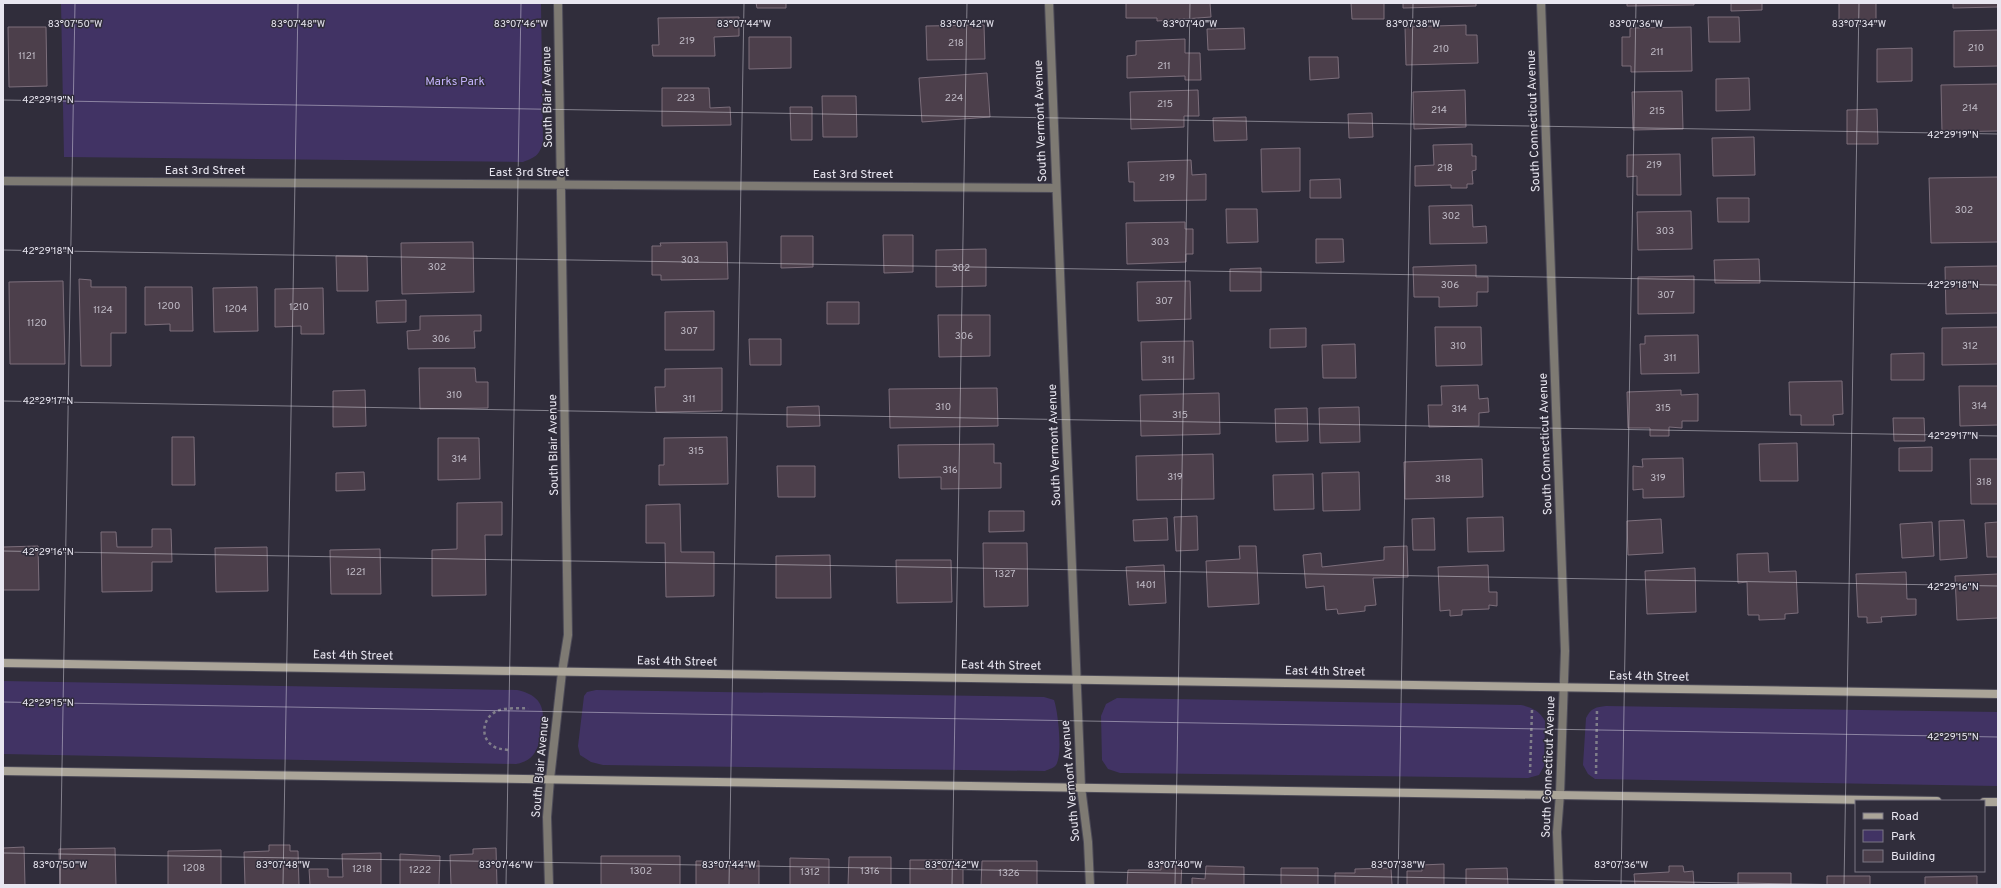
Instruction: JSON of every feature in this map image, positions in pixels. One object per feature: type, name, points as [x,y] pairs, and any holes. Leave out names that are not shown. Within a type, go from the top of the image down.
[{"type":"street","name":"South Blair Avenue","points":[[549,885],[547,817],[562,672],[568,636],[558,3]]},
{"type":"street","name":"South Vermont Avenue","points":[[1049,3],[1076,680],[1081,787],[1088,842],[1090,885]]},
{"type":"street","name":"South Connecticut Avenue","points":[[1541,3],[1565,651],[1560,794],[1557,832],[1559,885]]},
{"type":"street","name":"East 3rd Street","points":[[3,181],[1056,188]]},
{"type":"street","name":"East 4th Street","points":[[3,663],[1998,694]]},
{"type":"street","points":[[3,771],[1883,800]]},
{"type":"street","points":[[1985,802],[1998,802]]},
{"type":"path","points":[[1596,779],[1597,707]]},
{"type":"path","points":[[508,750],[498,749],[488,741],[484,726],[487,718],[497,711],[504,709],[528,708]]},
{"type":"path","points":[[1529,776],[1532,766],[1532,710]]},
{"type":"green space","name":"Marks Park","points":[[61,3],[541,3],[542,146],[537,155],[523,162],[64,157]]},
{"type":"green space","points":[[3,681],[517,690],[527,693],[535,698],[542,709],[543,715],[540,738],[535,752],[525,762],[516,764],[3,754]]},
{"type":"green space","points":[[596,690],[1044,697],[1054,700],[1057,713],[1059,743],[1058,760],[1053,768],[1045,771],[603,765],[591,762],[580,755],[578,746],[584,696],[587,692]]},
{"type":"green space","points":[[1117,698],[1521,705],[1535,710],[1545,721],[1544,766],[1539,775],[1528,778],[1120,773],[1108,769],[1102,760],[1101,716],[1106,704]]},
{"type":"green space","points":[[1606,706],[1998,712],[1998,786],[1595,779],[1588,774],[1583,765],[1586,718],[1594,709]]},
{"type":"building","points":[[756,3],[786,3],[786,8],[757,8]]},
{"type":"building","points":[[1126,3],[1210,3],[1211,17],[1157,21],[1157,18],[1126,18]]},
{"type":"building","points":[[1351,3],[1384,3],[1384,19],[1352,19]]},
{"type":"building","points":[[1403,3],[1476,3],[1476,6],[1403,8]]},
{"type":"building","points":[[1627,3],[1694,3],[1694,5],[1627,6]]},
{"type":"building","points":[[1731,3],[1762,3],[1762,10],[1731,11]]},
{"type":"building","points":[[1839,3],[1876,3],[1876,24],[1839,25]]},
{"type":"building","points":[[1953,3],[1998,3],[1998,7],[1953,8]]},
{"type":"building","points":[[739,17],[739,36],[714,37],[715,56],[653,56],[652,45],[659,45],[658,18]]},
{"type":"building","points":[[1708,17],[1739,17],[1740,42],[1709,42]]},
{"type":"building","points":[[984,25],[985,59],[927,60],[926,26]]},
{"type":"building","points":[[1466,25],[1466,35],[1477,35],[1478,63],[1406,65],[1405,27]]},
{"type":"building","points":[[8,27],[46,27],[47,86],[9,87]]},
{"type":"building","points":[[1691,27],[1692,71],[1631,72],[1631,66],[1622,66],[1622,37],[1630,37],[1630,28]]},
{"type":"building","points":[[1244,28],[1245,49],[1208,50],[1207,29]]},
{"type":"building","points":[[1998,30],[1998,66],[1954,67],[1954,31]]},
{"type":"building","points":[[749,37],[791,37],[791,68],[749,69]]},
{"type":"building","points":[[1185,39],[1185,53],[1200,53],[1201,80],[1185,80],[1185,76],[1127,78],[1127,56],[1136,55],[1136,41]]},
{"type":"building","points":[[1912,48],[1912,81],[1877,82],[1877,49]]},
{"type":"building","points":[[1309,57],[1338,57],[1339,78],[1310,80]]},
{"type":"building","points":[[987,73],[990,117],[922,122],[919,78]]},
{"type":"building","points":[[1749,78],[1750,110],[1716,111],[1716,79]]},
{"type":"building","points":[[1998,84],[1998,131],[1942,132],[1941,85]]},
{"type":"building","points":[[662,88],[709,88],[710,108],[730,107],[731,125],[662,126]]},
{"type":"building","points":[[1198,90],[1199,116],[1184,116],[1184,127],[1131,129],[1130,92]]},
{"type":"building","points":[[1465,90],[1466,127],[1414,129],[1413,92]]},
{"type":"building","points":[[1682,91],[1683,129],[1633,130],[1632,92]]},
{"type":"building","points":[[822,96],[856,96],[857,137],[823,137]]},
{"type":"building","points":[[790,107],[812,107],[812,140],[791,140]]},
{"type":"building","points":[[1877,109],[1878,144],[1847,144],[1847,110]]},
{"type":"building","points":[[1372,113],[1373,137],[1349,138],[1348,114]]},
{"type":"building","points":[[1246,117],[1247,140],[1214,141],[1213,118]]},
{"type":"building","points":[[1754,137],[1755,175],[1713,176],[1712,138]]},
{"type":"building","points":[[1472,144],[1472,156],[1476,156],[1476,170],[1472,171],[1473,184],[1467,184],[1467,188],[1451,188],[1451,185],[1415,186],[1415,166],[1434,165],[1433,145]]},
{"type":"building","points":[[1300,148],[1300,191],[1262,192],[1261,149]]},
{"type":"building","points":[[1680,154],[1681,195],[1637,195],[1637,176],[1627,177],[1627,155]]},
{"type":"building","points":[[1191,160],[1192,175],[1206,174],[1206,200],[1134,201],[1134,182],[1129,182],[1128,162]]},
{"type":"building","points":[[1998,177],[1998,242],[1931,243],[1929,178]]},
{"type":"building","points":[[1340,179],[1341,198],[1310,198],[1310,180]]},
{"type":"building","points":[[1717,198],[1749,198],[1749,222],[1718,222]]},
{"type":"building","points":[[1472,205],[1473,227],[1486,226],[1487,243],[1430,244],[1429,206]]},
{"type":"building","points":[[1226,209],[1257,209],[1258,242],[1227,243]]},
{"type":"building","points":[[1691,211],[1692,249],[1638,250],[1637,212]]},
{"type":"building","points":[[1185,222],[1185,229],[1193,229],[1193,254],[1186,254],[1186,262],[1127,264],[1126,223]]},
{"type":"building","points":[[883,235],[913,235],[913,272],[884,273]]},
{"type":"building","points":[[781,236],[813,236],[813,267],[781,268]]},
{"type":"building","points":[[1316,239],[1343,239],[1344,262],[1316,263]]},
{"type":"building","points":[[473,242],[474,292],[402,294],[401,243]]},
{"type":"building","points":[[727,242],[728,279],[661,280],[661,275],[652,275],[652,246],[661,246],[660,243]]},
{"type":"building","points":[[986,249],[986,286],[936,287],[936,250]]},
{"type":"building","points":[[336,256],[367,256],[368,291],[337,291]]},
{"type":"building","points":[[1759,259],[1760,283],[1715,283],[1714,260]]},
{"type":"building","points":[[1476,265],[1476,277],[1488,277],[1488,292],[1477,292],[1477,306],[1439,307],[1439,297],[1414,297],[1413,267]]},
{"type":"building","points":[[1998,266],[1998,313],[1946,314],[1945,267]]},
{"type":"building","points":[[1261,268],[1261,291],[1230,291],[1230,269]]},
{"type":"building","points":[[1694,276],[1694,313],[1638,314],[1638,277]]},
{"type":"building","points":[[79,279],[91,280],[91,287],[126,287],[126,333],[111,333],[111,366],[81,366]]},
{"type":"building","points":[[63,281],[65,364],[10,364],[9,282]]},
{"type":"building","points":[[1190,281],[1191,319],[1138,321],[1137,282]]},
{"type":"building","points":[[145,287],[192,287],[193,331],[170,331],[170,324],[145,325]]},
{"type":"building","points":[[257,287],[258,331],[214,332],[213,288]]},
{"type":"building","points":[[323,288],[324,334],[301,334],[301,326],[275,327],[275,289]]},
{"type":"building","points":[[406,300],[406,322],[377,323],[376,301]]},
{"type":"building","points":[[827,302],[859,302],[859,324],[827,324]]},
{"type":"building","points":[[714,311],[714,350],[665,350],[665,312]]},
{"type":"building","points":[[481,315],[481,331],[474,331],[475,348],[408,349],[407,331],[420,330],[420,316]]},
{"type":"building","points":[[938,315],[990,315],[990,356],[939,357]]},
{"type":"building","points":[[1435,327],[1481,327],[1482,365],[1436,366]]},
{"type":"building","points":[[1998,327],[1998,364],[1942,365],[1942,328]]},
{"type":"building","points":[[1306,328],[1306,347],[1270,348],[1270,329]]},
{"type":"building","points":[[1698,335],[1699,373],[1641,374],[1640,344],[1645,344],[1645,336]]},
{"type":"building","points":[[749,339],[781,339],[781,365],[750,365]]},
{"type":"building","points":[[1193,341],[1194,379],[1142,380],[1141,342]]},
{"type":"building","points":[[1355,344],[1356,378],[1323,378],[1322,345]]},
{"type":"building","points":[[1924,353],[1924,380],[1891,380],[1891,354]]},
{"type":"building","points":[[419,368],[475,368],[476,382],[488,382],[488,408],[420,409]]},
{"type":"building","points":[[722,368],[722,411],[656,412],[655,387],[665,387],[665,369]]},
{"type":"building","points":[[1842,381],[1843,414],[1833,415],[1834,425],[1801,425],[1801,415],[1790,415],[1789,382]]},
{"type":"building","points":[[1478,385],[1479,399],[1488,398],[1489,412],[1479,413],[1479,426],[1429,427],[1428,405],[1442,405],[1441,386]]},
{"type":"building","points":[[1959,386],[1998,386],[1998,425],[1960,426]]},
{"type":"building","points":[[997,388],[998,426],[890,428],[889,389]]},
{"type":"building","points":[[365,390],[366,426],[333,427],[333,391]]},
{"type":"building","points":[[1681,390],[1681,395],[1698,394],[1698,421],[1682,421],[1682,428],[1669,427],[1669,436],[1650,436],[1650,428],[1628,428],[1627,392]]},
{"type":"building","points":[[1219,393],[1220,434],[1141,436],[1140,395]]},
{"type":"building","points":[[819,406],[820,426],[787,427],[787,407]]},
{"type":"building","points":[[1359,407],[1360,442],[1320,443],[1319,408]]},
{"type":"building","points":[[1307,408],[1308,441],[1276,442],[1275,409]]},
{"type":"building","points":[[1893,418],[1924,418],[1925,441],[1894,441]]},
{"type":"building","points":[[172,437],[194,437],[195,485],[172,485]]},
{"type":"building","points":[[727,437],[728,484],[659,485],[659,465],[664,465],[664,438]]},
{"type":"building","points":[[438,438],[479,438],[480,479],[438,480]]},
{"type":"building","points":[[1797,443],[1798,481],[1760,481],[1759,444]]},
{"type":"building","points":[[994,444],[994,463],[1001,463],[1001,488],[941,489],[941,477],[899,478],[898,445]]},
{"type":"building","points":[[1932,447],[1932,471],[1899,471],[1899,448]]},
{"type":"building","points":[[1213,454],[1214,499],[1137,500],[1136,456]]},
{"type":"building","points":[[1683,458],[1684,497],[1643,498],[1643,489],[1633,490],[1633,466],[1643,467],[1642,459]]},
{"type":"building","points":[[1482,459],[1483,497],[1405,499],[1404,462]]},
{"type":"building","points":[[1970,459],[1998,459],[1998,504],[1971,504]]},
{"type":"building","points":[[777,466],[815,466],[815,497],[778,497]]},
{"type":"building","points":[[364,472],[365,490],[336,491],[336,473]]},
{"type":"building","points":[[1359,472],[1360,510],[1323,511],[1322,473]]},
{"type":"building","points":[[1313,474],[1314,509],[1274,510],[1273,475]]},
{"type":"building","points":[[502,502],[502,535],[485,535],[486,595],[432,596],[432,550],[457,549],[457,503]]},
{"type":"building","points":[[680,504],[681,552],[714,552],[714,596],[666,597],[665,543],[646,543],[646,505]]},
{"type":"building","points":[[989,511],[1024,511],[1024,531],[989,532]]},
{"type":"building","points":[[1197,516],[1198,550],[1176,551],[1174,517]]},
{"type":"building","points":[[1503,517],[1504,551],[1468,552],[1467,518]]},
{"type":"building","points":[[1167,518],[1168,540],[1134,541],[1133,520]]},
{"type":"building","points":[[1434,518],[1435,550],[1413,550],[1412,519]]},
{"type":"building","points":[[1661,519],[1663,553],[1628,555],[1627,521]]},
{"type":"building","points":[[1964,520],[1967,558],[1940,560],[1939,521]]},
{"type":"building","points":[[1932,522],[1934,556],[1902,558],[1900,524]]},
{"type":"building","points":[[1998,522],[1998,557],[1987,557],[1985,523]]},
{"type":"building","points":[[152,529],[171,529],[172,562],[152,562],[152,591],[102,592],[101,532],[116,532],[117,547],[152,547]]},
{"type":"building","points":[[983,543],[1027,543],[1028,606],[984,607]]},
{"type":"building","points":[[38,546],[39,590],[3,590],[3,547]]},
{"type":"building","points":[[1239,546],[1256,546],[1259,604],[1208,607],[1206,561],[1240,559]]},
{"type":"building","points":[[1407,546],[1408,577],[1373,578],[1376,605],[1365,606],[1365,611],[1338,614],[1337,609],[1326,610],[1324,586],[1306,588],[1303,555],[1321,553],[1322,567],[1384,560],[1384,547]]},
{"type":"building","points":[[267,547],[268,591],[216,592],[215,548]]},
{"type":"building","points":[[380,549],[381,594],[331,594],[330,550]]},
{"type":"building","points":[[1768,553],[1769,572],[1796,571],[1798,613],[1785,614],[1785,619],[1759,620],[1759,615],[1748,615],[1747,582],[1738,583],[1737,554]]},
{"type":"building","points":[[830,555],[831,598],[776,598],[776,556]]},
{"type":"building","points":[[896,560],[951,560],[952,602],[897,603]]},
{"type":"building","points":[[1164,565],[1166,603],[1129,605],[1126,567]]},
{"type":"building","points":[[1488,565],[1489,592],[1497,592],[1497,606],[1489,605],[1489,609],[1462,610],[1462,615],[1450,616],[1450,610],[1440,611],[1438,567]]},
{"type":"building","points":[[1695,568],[1696,612],[1647,614],[1645,571]]},
{"type":"building","points":[[1906,572],[1907,599],[1916,599],[1916,615],[1881,617],[1882,622],[1867,623],[1867,617],[1858,617],[1856,574]]},
{"type":"building","points":[[1998,574],[1998,618],[1957,620],[1955,576]]},
{"type":"building","points":[[269,845],[290,845],[290,851],[298,851],[299,885],[245,885],[244,852],[269,851]]},
{"type":"building","points":[[24,847],[25,885],[3,885],[3,848]]},
{"type":"building","points":[[115,848],[116,885],[60,885],[59,849]]},
{"type":"building","points":[[496,848],[497,885],[451,885],[450,855],[473,854],[473,849]]},
{"type":"building","points":[[221,850],[221,885],[168,885],[168,851]]},
{"type":"building","points":[[381,853],[381,885],[310,885],[309,869],[328,869],[328,877],[343,877],[342,854]]},
{"type":"building","points":[[400,854],[440,856],[439,885],[400,885]]},
{"type":"building","points":[[601,856],[680,856],[680,885],[601,885]]},
{"type":"building","points":[[849,857],[891,857],[891,885],[848,885]]},
{"type":"building","points":[[790,858],[829,859],[829,885],[790,885]]},
{"type":"building","points":[[910,860],[963,860],[963,885],[910,885]]},
{"type":"building","points":[[696,861],[759,861],[759,885],[696,885]]},
{"type":"building","points":[[982,861],[1037,861],[1037,885],[981,885]]},
{"type":"building","points":[[1161,861],[1182,861],[1181,885],[1127,885],[1128,870],[1161,870]]},
{"type":"building","points":[[1444,864],[1444,885],[1407,885],[1407,871],[1422,871],[1422,865]]},
{"type":"building","points":[[1206,866],[1244,867],[1244,885],[1192,885],[1192,878],[1205,879]]},
{"type":"building","points":[[1669,866],[1683,866],[1684,872],[1693,871],[1694,885],[1635,885],[1634,874],[1669,872]]},
{"type":"building","points":[[1281,868],[1318,868],[1318,885],[1281,885]]},
{"type":"building","points":[[1391,868],[1392,885],[1335,885],[1335,873],[1355,873],[1355,869]]},
{"type":"building","points":[[1507,868],[1508,885],[1466,885],[1466,869]]},
{"type":"building","points":[[1738,873],[1791,873],[1791,885],[1738,885]]},
{"type":"building","points":[[1827,876],[1870,876],[1870,885],[1827,885]]},
{"type":"building","points":[[1977,876],[1977,885],[1925,885],[1925,877]]}]
